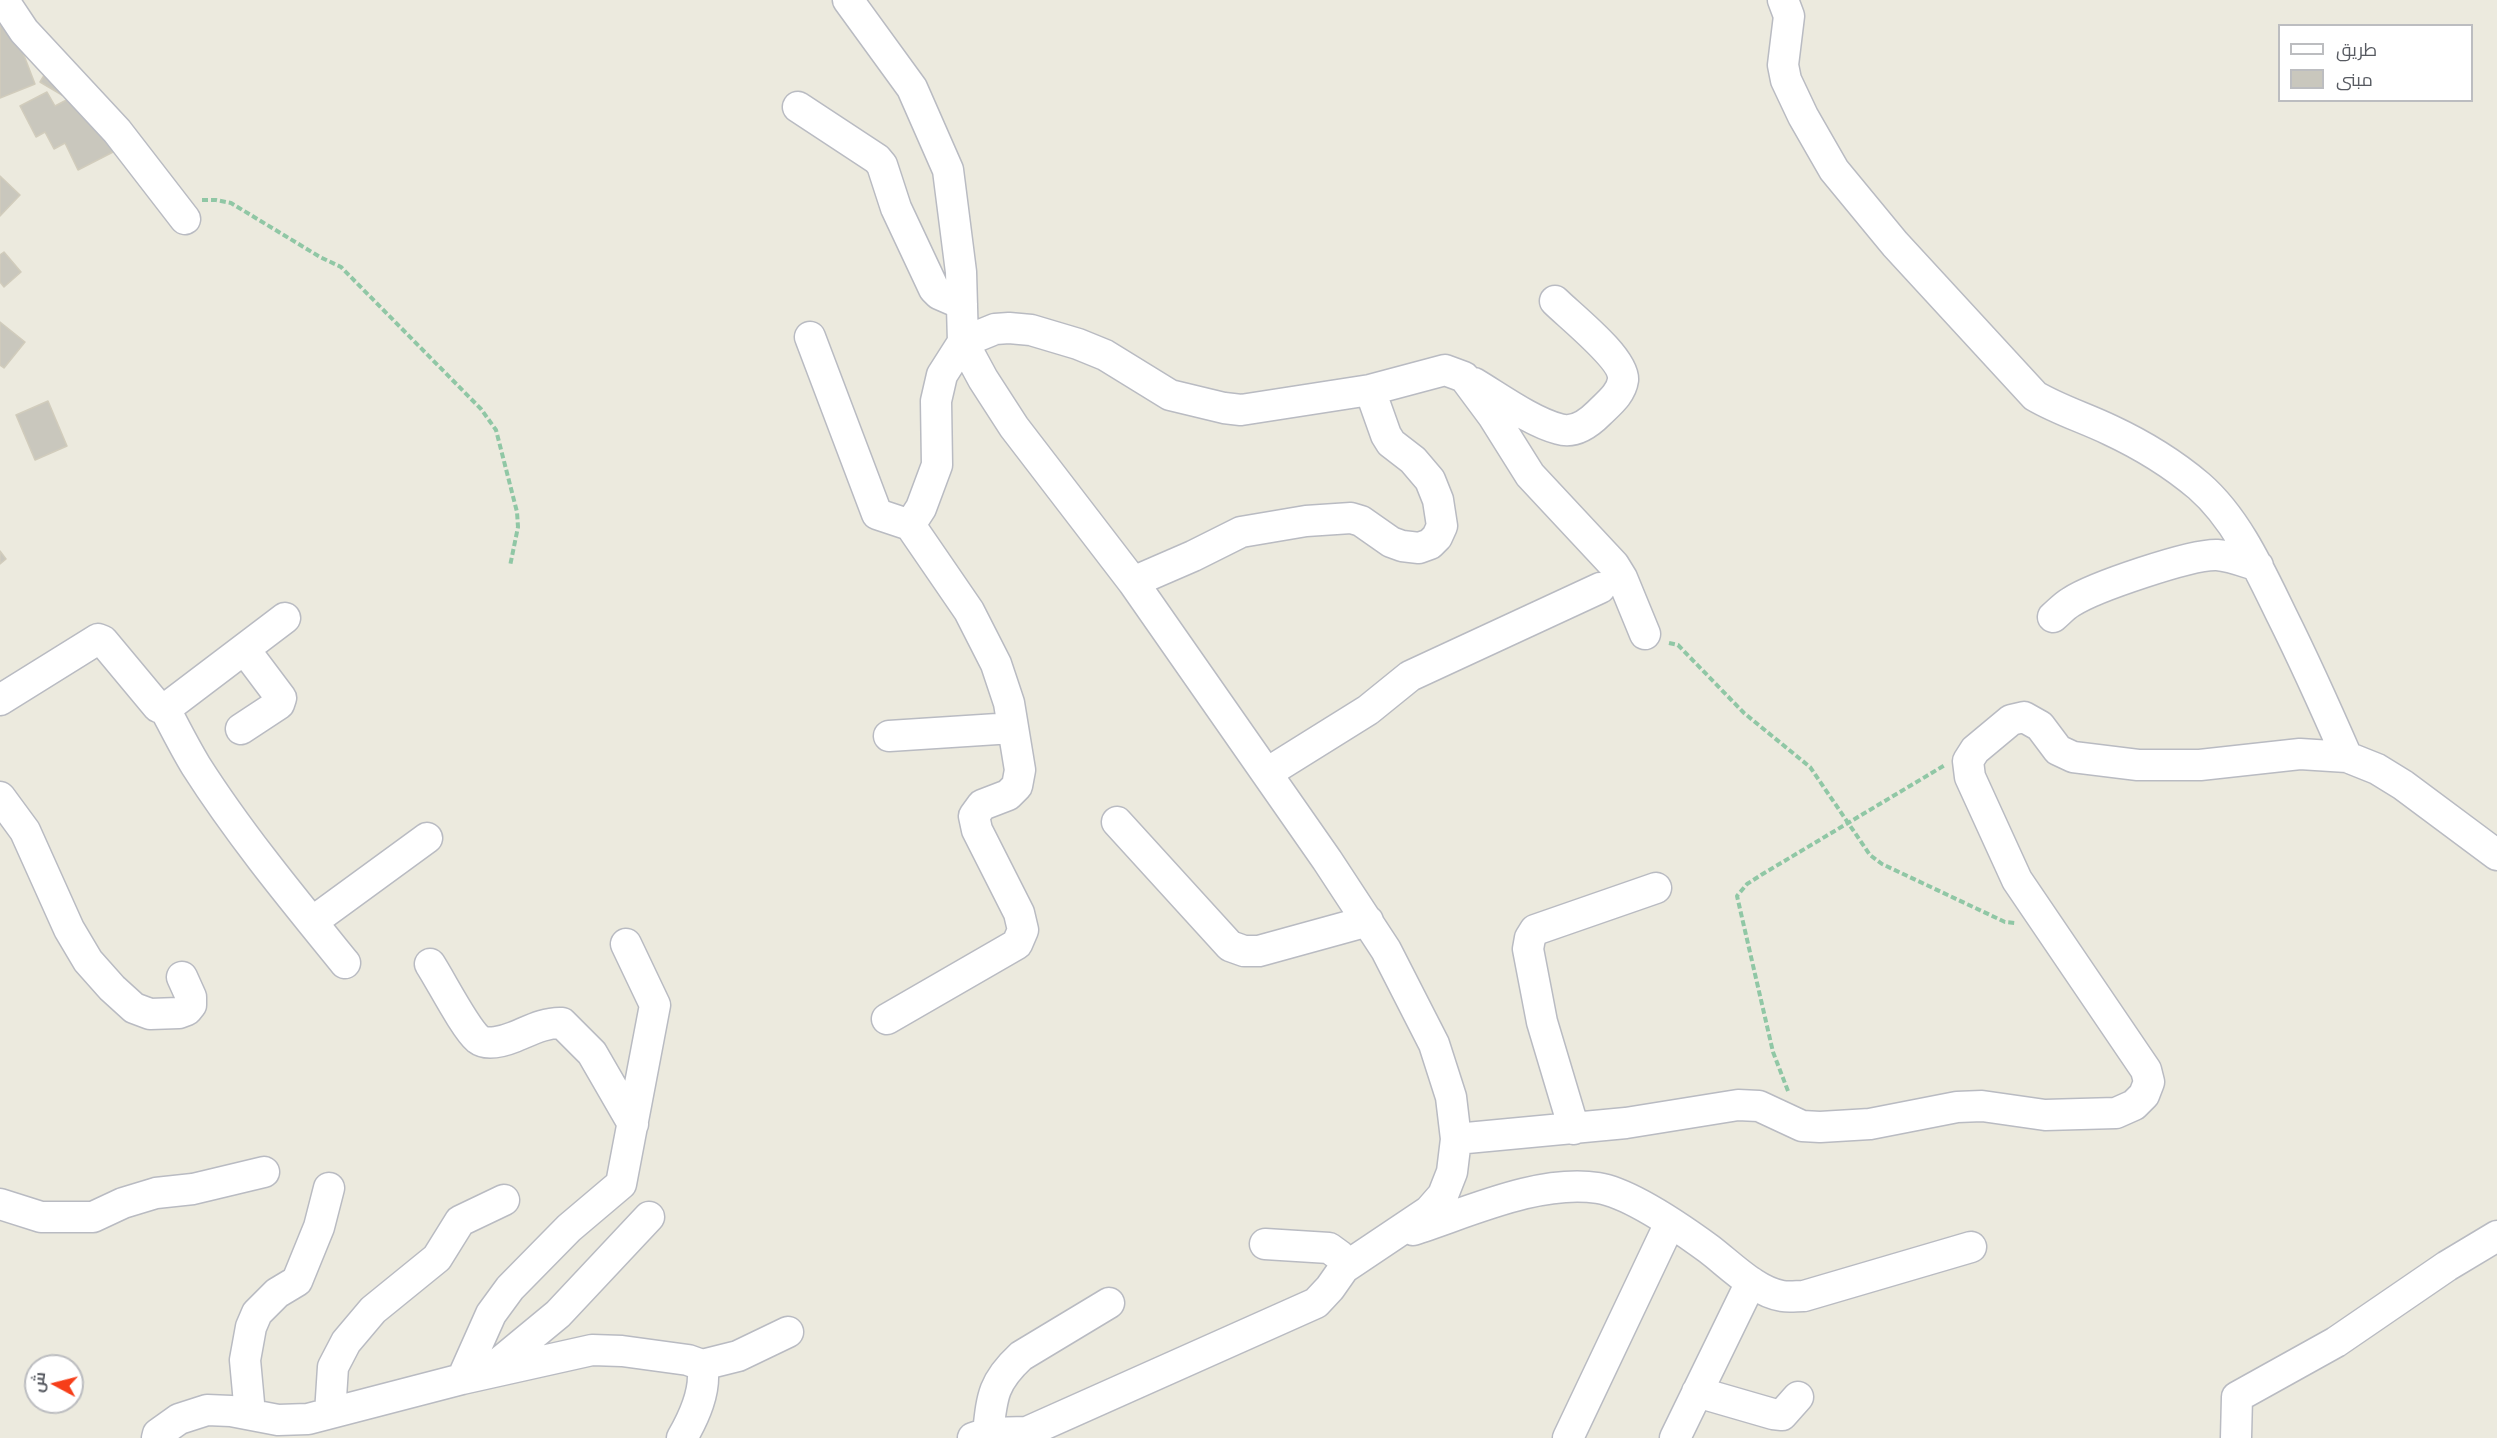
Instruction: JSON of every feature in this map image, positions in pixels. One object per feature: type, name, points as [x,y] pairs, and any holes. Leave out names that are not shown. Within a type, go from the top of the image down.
[{"type":"street","points":[[0,2],[6,0],[24,31],[91,100],[178,210]]},
{"type":"street","points":[[848,0],[912,88],[948,170],[961,272],[963,342],[982,379],[1014,427],[1133,582],[1368,921],[1409,991],[1434,1044],[1451,1097],[1456,1139],[1452,1172],[1443,1195],[1429,1211],[1344,1268],[1316,1303],[1018,1436],[980,1436],[993,1394],[1009,1368],[1021,1356],[1109,1303]]},
{"type":"street","points":[[1783,0],[1789,16],[1784,65],[1786,80],[1803,116],[1834,170],[1866,210],[2035,396],[2060,410],[2111,430],[2166,462],[2199,486],[2217,505],[2258,566],[2315,683],[2347,757]]},
{"type":"street","points":[[798,107],[878,159],[886,175],[896,208],[934,289],[939,294],[962,304]]},
{"type":"street","points":[[910,525],[921,508],[936,465],[936,401],[942,375],[963,342],[995,329],[1031,330],[1106,355],[1170,395],[1224,408],[1241,410],[1370,390],[1445,370],[1464,377],[1538,420],[1560,430],[1574,430],[1591,421],[1620,392],[1623,377],[1616,361],[1555,301]]},
{"type":"street","points":[[810,337],[877,514],[886,519],[910,525],[969,611],[996,664],[1009,703],[1020,770],[1017,786],[1008,795],[982,806],[975,816],[977,831],[1019,913],[1023,930],[1017,944],[887,1019]]},
{"type":"street","points":[[1464,377],[1493,416],[1530,475],[1622,578],[1646,634]]},
{"type":"street","points":[[1133,582],[1241,532],[1306,521],[1351,518],[1402,546],[1419,548],[1430,544],[1437,537],[1442,526],[1438,500],[1430,480],[1413,460],[1390,442],[1370,390]]},
{"type":"street","points":[[2053,617],[2071,602],[2085,595],[2135,575],[2195,559],[2215,555],[2258,566]]},
{"type":"street","points":[[1267,773],[1368,711],[1410,676],[1600,588]]},
{"type":"street","points":[[165,709],[285,618]]},
{"type":"street","points":[[0,700],[98,639],[104,641],[158,707],[165,709],[201,774],[270,869],[345,963]]},
{"type":"street","points":[[241,729],[279,704],[281,698],[245,650]]},
{"type":"street","points":[[1456,1139],[1626,1123],[1738,1106],[1759,1106],[1802,1125],[1820,1127],[1870,1124],[1957,1107],[1982,1106],[2045,1114],[2082,1115],[2116,1113],[2134,1105],[2144,1095],[2149,1082],[2146,1070],[2017,880],[1970,777],[1968,761],[1975,750],[2011,720],[2024,717],[2040,726],[2058,750],[2073,757],[2138,765],[2200,765],[2300,754],[2347,757],[2377,769],[2403,785],[2497,855]]},
{"type":"street","points":[[890,736],[1013,728]]},
{"type":"street","points":[[0,797],[25,831],[69,929],[88,961],[112,988],[140,1012],[179,1013],[187,1010],[191,1005],[191,997],[182,977]]},
{"type":"street","points":[[1118,822],[1230,946],[1244,951],[1258,951],[1368,921]]},
{"type":"street","points":[[312,922],[426,838]]},
{"type":"street","points":[[1574,1129],[1542,1022],[1528,949],[1530,938],[1535,930],[1656,888]]},
{"type":"street","points":[[474,1376],[491,1314],[510,1288],[569,1228],[621,1184],[655,1005],[626,944]]},
{"type":"street","points":[[430,964],[478,1039],[484,1042],[504,1041],[545,1025],[562,1023],[592,1053],[633,1124]]},
{"type":"street","points":[[0,1204],[41,1217],[93,1217],[123,1203],[156,1193],[193,1189],[264,1172]]},
{"type":"street","points":[[1393,1237],[1502,1201],[1561,1186],[1600,1188],[1640,1204],[1708,1248],[1751,1282],[1781,1296],[1804,1296],[1971,1247]]},
{"type":"street","points":[[250,1414],[245,1360],[250,1327],[257,1313],[276,1293],[297,1281],[319,1227],[329,1188]]},
{"type":"street","points":[[313,1424],[337,1356],[359,1326],[373,1310],[437,1258],[460,1221],[504,1200]]},
{"type":"street","points":[[474,1376],[558,1314],[649,1217]]},
{"type":"street","points":[[1568,1438],[1670,1223]]},
{"type":"street","points":[[2236,1438],[2237,1397],[2336,1342],[2447,1266],[2497,1236]]},
{"type":"street","points":[[1265,1244],[1329,1248],[1340,1256],[1344,1268]]},
{"type":"street","points":[[1675,1438],[1751,1282]]},
{"type":"street","points":[[157,1438],[158,1434],[179,1419],[207,1410],[313,1424],[474,1376],[592,1350],[622,1351],[688,1360],[702,1365],[738,1356],[788,1332]]},
{"type":"street","points":[[682,1438],[693,1420],[702,1388],[704,1378],[702,1365]]},
{"type":"street","points":[[1697,1392],[1782,1415],[1798,1397]]},
{"type":"path","points":[[178,210],[216,200],[231,203],[320,257],[341,267],[481,409],[496,430],[517,512],[518,527],[510,566]]},
{"type":"path","points":[[1646,634],[1678,645],[1744,713],[1810,767],[1870,855],[1906,876],[2005,922],[2021,923],[2041,916]]},
{"type":"path","points":[[1802,1125],[1773,1052],[1737,896],[1746,884],[1932,772],[1975,750]]},
{"type":"building","points":[[3,21],[8,35],[15,32],[35,84],[0,98],[0,23]]},
{"type":"building","points":[[48,69],[69,82],[62,95],[40,82]]},
{"type":"building","points":[[47,92],[55,106],[76,95],[115,151],[78,170],[65,143],[54,149],[45,132],[36,137],[20,106]]},
{"type":"building","points":[[0,176],[20,195],[0,216]]},
{"type":"building","points":[[4,252],[21,272],[4,287],[0,282],[0,255]]},
{"type":"building","points":[[0,322],[25,342],[4,368],[0,365]]},
{"type":"building","points":[[48,401],[67,446],[35,460],[16,415]]},
{"type":"building","points":[[0,551],[6,559],[0,564]]}]
